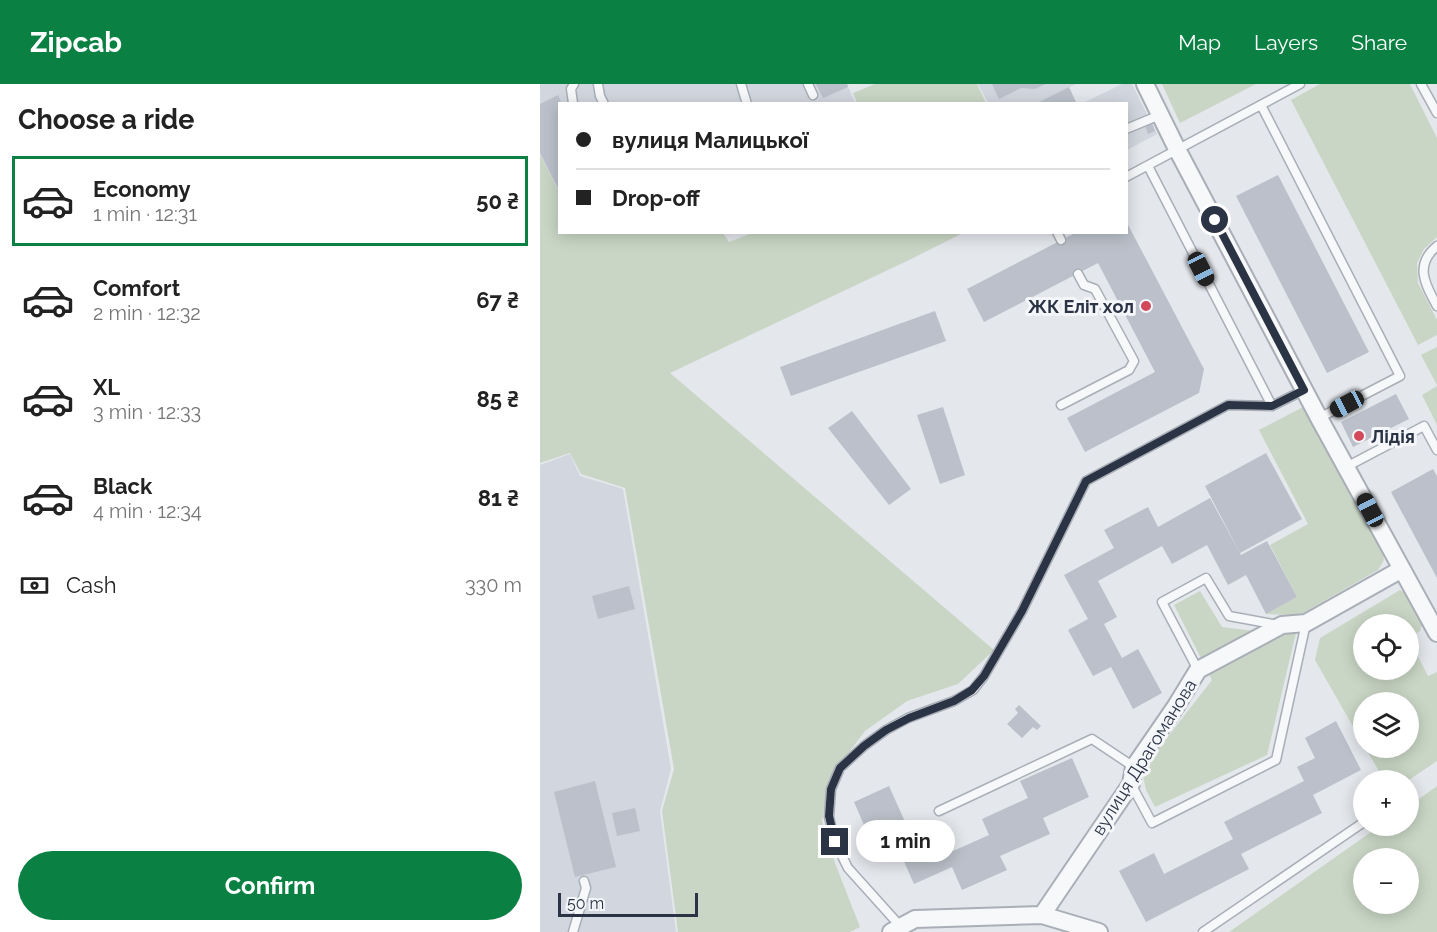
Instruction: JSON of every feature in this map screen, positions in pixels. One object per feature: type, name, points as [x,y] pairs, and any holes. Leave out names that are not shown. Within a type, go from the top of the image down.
[{"type":"street","points":[[1145,84],[1304,390],[1437,633]]},
{"type":"street","name":"вулиця Драгоманова","points":[[1042,915],[1198,670],[1282,626],[1306,623],[1402,569]]},
{"type":"street","points":[[896,929],[915,919],[1042,915],[1099,932]]},
{"type":"lane","points":[[573,102],[571,89],[574,84]]},
{"type":"lane","points":[[598,84],[603,102]]},
{"type":"lane","points":[[741,84],[746,102]]},
{"type":"lane","points":[[808,84],[813,95]]},
{"type":"lane","points":[[1128,176],[1300,84]]},
{"type":"lane","points":[[1421,84],[1437,113]]},
{"type":"lane","points":[[1261,105],[1400,376],[1319,418]]},
{"type":"lane","points":[[1128,128],[1160,115]]},
{"type":"lane","points":[[1148,166],[1272,406]]},
{"type":"lane","points":[[1437,246],[1426,258],[1423,271],[1426,286],[1437,306]]},
{"type":"lane","points":[[1061,405],[1129,370],[1134,361],[1095,289],[1084,285],[1078,274]]},
{"type":"lane","points":[[896,929],[848,868],[835,842],[829,816],[831,789],[840,768],[886,730],[909,718],[954,701],[972,690],[984,676],[1022,611],[1086,481],[1228,405],[1272,406],[1304,390]]},
{"type":"lane","points":[[1346,467],[1424,426],[1437,450]]},
{"type":"lane","points":[[1198,670],[1162,602],[1188,587],[1206,578],[1229,616],[1282,626]]},
{"type":"lane","points":[[939,811],[1092,739],[1132,776],[1152,823],[1276,760],[1306,623]]},
{"type":"lane","points":[[1203,932],[1353,830]]},
{"type":"lane","points":[[573,932],[586,888],[584,881]]},
{"type":"shaded area","points":[[540,84],[847,84],[855,102],[558,102],[558,190],[540,153]]},
{"type":"shaded area","points":[[978,84],[1076,84],[1039,102],[987,102]]},
{"type":"shaded area","points":[[1122,84],[1132,84],[1157,134],[1128,149],[1128,102],[1085,102]]},
{"type":"shaded area","points":[[570,454],[580,476],[623,489],[671,769],[660,811],[676,932],[540,932],[540,465]]},
{"type":"green space","points":[[875,84],[977,84],[986,102],[857,102],[853,93]]},
{"type":"green space","points":[[1162,84],[1256,84],[1180,123]]},
{"type":"green space","points":[[1320,84],[1410,84],[1437,138],[1437,237],[1424,249],[1417,263],[1418,283],[1437,320],[1437,335],[1418,345],[1291,100]]},
{"type":"green space","points":[[540,154],[558,190],[558,234],[724,234],[729,242],[750,234],[961,234],[670,373],[994,650],[958,684],[907,701],[865,731],[829,779],[822,821],[835,863],[860,927],[850,932],[678,932],[662,811],[674,769],[625,488],[581,474],[570,453],[540,463]]},
{"type":"green space","points":[[1437,347],[1437,385],[1421,355]]},
{"type":"green space","points":[[1437,386],[1437,425],[1422,395]]},
{"type":"green space","points":[[1303,407],[1383,551],[1384,560],[1378,570],[1303,613],[1266,614],[1297,597],[1270,545],[1308,524],[1259,430]]},
{"type":"green space","points":[[1400,590],[1409,595],[1419,614],[1360,614]]},
{"type":"green space","points":[[1200,591],[1222,627],[1279,634],[1296,633],[1267,755],[1155,807],[1146,790],[1142,770],[1212,680],[1174,605]]},
{"type":"green space","points":[[1419,614],[1423,622],[1419,632]]},
{"type":"green space","points":[[1353,618],[1353,680],[1419,680],[1419,658],[1428,676],[1437,672],[1437,761],[1419,773],[1419,770],[1378,770],[1371,758],[1419,758],[1419,692],[1353,692],[1353,726],[1315,660],[1320,638]]},
{"type":"green space","points":[[1437,786],[1437,932],[1229,932],[1365,836],[1419,836],[1419,799]]},
{"type":"building","points":[[816,84],[847,84],[848,87],[823,98]]},
{"type":"building","points":[[992,84],[1046,84],[1035,89],[1021,88],[999,99]]},
{"type":"building","points":[[1069,87],[1076,102],[1039,102]]},
{"type":"building","points":[[558,95],[561,102],[558,102],[558,188],[540,153],[540,104]]},
{"type":"building","points":[[1152,123],[1155,131],[1148,134],[1145,126]]},
{"type":"building","points":[[1278,175],[1369,352],[1327,373],[1236,196]]},
{"type":"building","name":"ЖК Еліт хол","points":[[1128,225],[1204,369],[1199,393],[1085,452],[1067,418],[1155,372],[1098,263],[984,322],[967,289],[1073,234],[1128,234]]},
{"type":"building","points":[[935,311],[946,341],[791,396],[780,367]]},
{"type":"building","points":[[1396,394],[1409,419],[1353,447],[1341,422]]},
{"type":"building","points":[[943,407],[965,475],[940,484],[917,415]]},
{"type":"building","points":[[852,411],[911,489],[889,505],[828,428]]},
{"type":"building","points":[[1266,453],[1302,519],[1240,553],[1205,486]]},
{"type":"building","points":[[1433,469],[1437,476],[1437,578],[1391,492]]},
{"type":"building","points":[[1210,498],[1241,555],[1267,541],[1297,597],[1266,614],[1246,575],[1228,585],[1207,545],[1172,564],[1162,546],[1098,581],[1117,617],[1104,624],[1122,658],[1138,649],[1162,693],[1133,709],[1111,667],[1093,676],[1068,630],[1088,619],[1064,575],[1114,548],[1104,530],[1148,507],[1158,527]]},
{"type":"building","points":[[629,586],[635,609],[598,619],[592,596]]},
{"type":"building","points":[[1019,705],[1041,726],[1037,730],[1033,727],[1022,738],[1007,724],[1018,713],[1015,709]]},
{"type":"building","points":[[1336,721],[1361,770],[1353,770],[1353,774],[1313,795],[1322,813],[1241,854],[1249,869],[1146,922],[1119,871],[1154,853],[1164,874],[1233,839],[1224,822],[1304,781],[1297,767],[1315,758],[1305,738]]},
{"type":"building","points":[[1072,758],[1089,797],[1043,818],[1050,834],[1000,856],[1007,870],[962,890],[952,867],[914,884],[894,839],[874,848],[854,802],[889,786],[910,833],[928,825],[942,856],[989,835],[982,819],[1028,798],[1020,781]]},
{"type":"building","points":[[595,781],[616,867],[575,877],[554,792]]},
{"type":"building","points":[[635,808],[640,831],[617,836],[612,813]]},
{"type":"place","name":"ЖК Еліт хол","points":[[1146,306]]},
{"type":"place","name":"Лідія","points":[[1359,436]]},
{"type":"route","points":[[835,842],[829,816],[831,789],[840,768],[886,730],[909,718],[954,701],[972,690],[984,676],[1022,611],[1086,481],[1228,405],[1272,406],[1304,390],[1215,220]]}]
